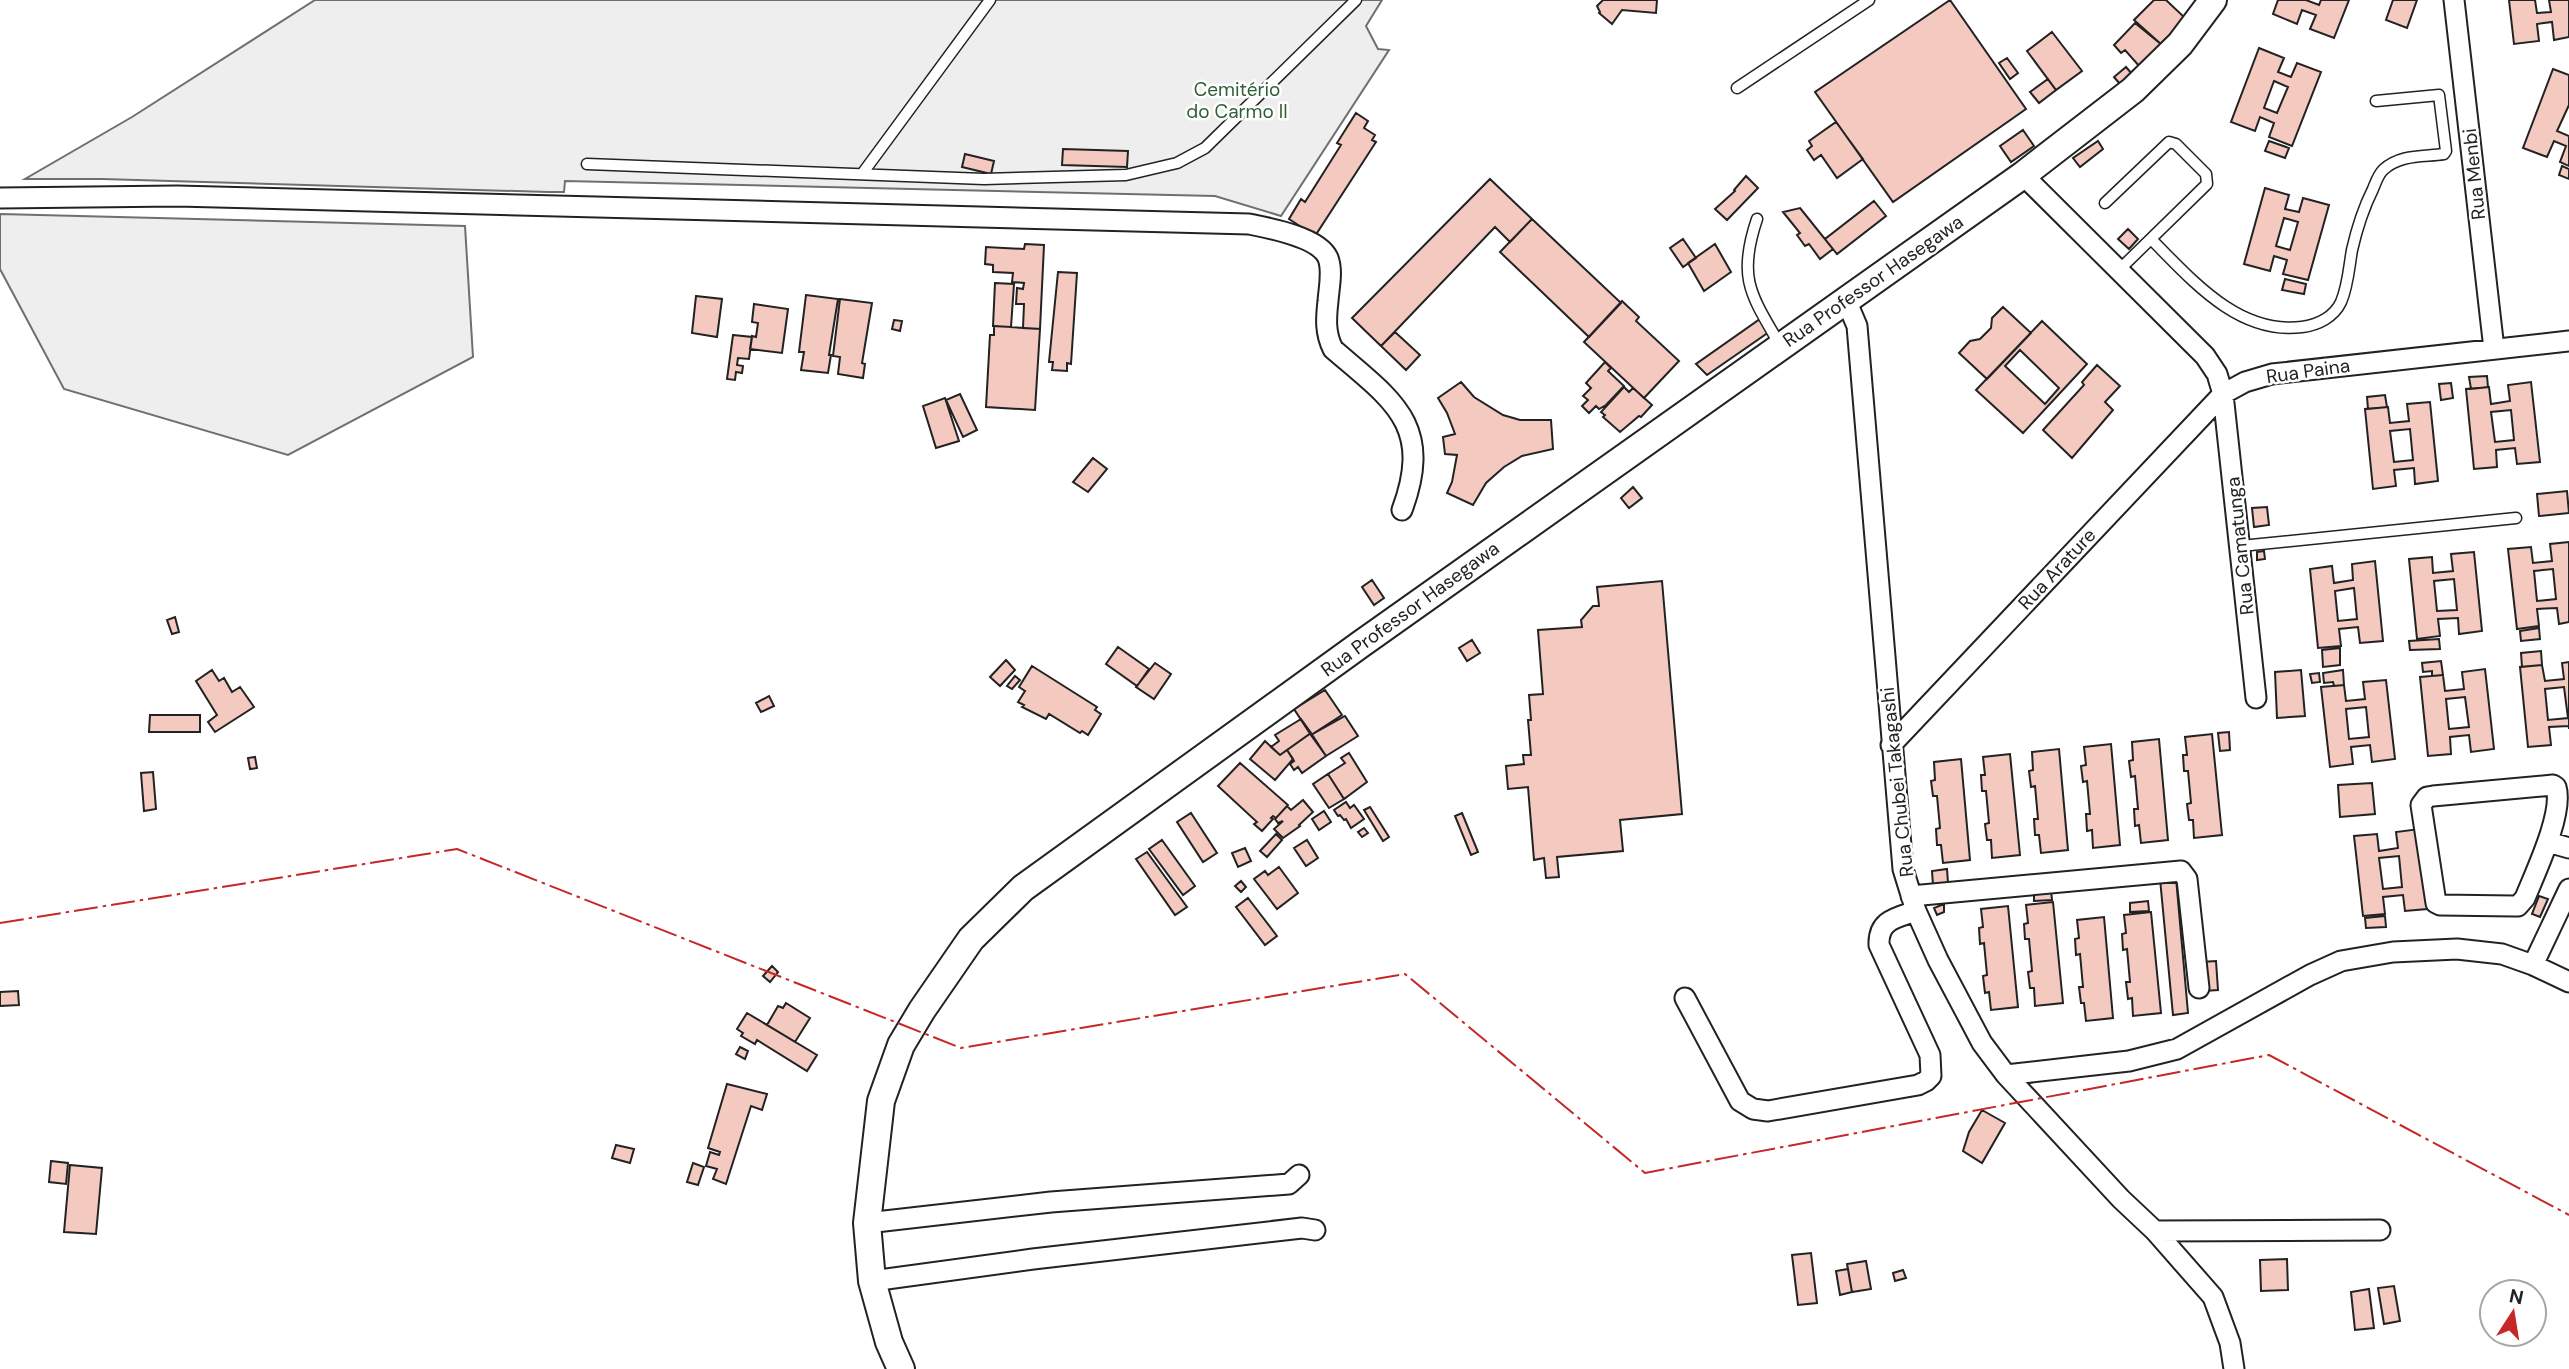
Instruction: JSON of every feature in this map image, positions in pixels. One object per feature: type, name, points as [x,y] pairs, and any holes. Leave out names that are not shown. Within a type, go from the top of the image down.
[{"type":"street","name":"Rua Professor Hasegawa","points":[[901,1369],[889,1342],[872,1281],[867,1223],[881,1101],[901,1045],[971,939],[1023,888],[1361,644],[2022,175],[2133,90],[2180,44],[2213,0]]},
{"type":"street","name":"Rua Menbi","points":[[2454,0],[2494,349]]},
{"type":"street","points":[[2022,175],[2206,356],[2217,374],[2223,394]]},
{"type":"street","points":[[0,198],[177,196],[1249,224],[1268,227],[1285,231],[1310,243],[1320,248],[1327,256],[1331,271],[1325,323],[1328,340],[1333,349],[1391,400],[1407,429],[1413,448],[1409,491],[1402,510]]},
{"type":"street","name":"Rua Chubei Takagashi","points":[[1846,300],[1857,326],[1903,869],[1913,903],[1938,960],[1982,1043],[2006,1075],[2121,1199],[2155,1231],[2213,1297],[2230,1343],[2234,1369]]},
{"type":"street","name":"Rua Paina","points":[[2223,394],[2245,382],[2272,374],[2569,341]]},
{"type":"street","name":"Rua Camatunga","points":[[2223,394],[2256,698]]},
{"type":"street","name":"Rua Arature","points":[[1891,745],[2223,394]]},
{"type":"street","points":[[2553,785],[2558,795],[2548,842],[2525,898],[2518,906],[2440,905],[2436,901],[2421,805],[2427,797],[2433,796],[2553,785]]},
{"type":"street","points":[[2548,842],[2569,848]]},
{"type":"street","points":[[1685,998],[1740,1101],[1753,1109],[1768,1111],[1918,1085],[1931,1076],[1930,1055],[1879,945],[1878,934],[1887,922],[1913,903],[2181,871],[2187,879],[2199,988]]},
{"type":"street","points":[[2533,965],[2569,888]]},
{"type":"street","points":[[2006,1075],[2129,1061],[2177,1049],[2310,975],[2341,961],[2393,952],[2457,949],[2502,954],[2569,982]]},
{"type":"street","points":[[867,1223],[1051,1202],[1289,1184],[1299,1175]]},
{"type":"street","points":[[872,1281],[1033,1259],[1302,1228],[1315,1230]]},
{"type":"street","points":[[2155,1231],[2380,1230]]},
{"type":"lane","points":[[862,174],[990,0]]},
{"type":"lane","points":[[587,164],[984,179],[1126,175],[1177,163],[1205,148],[1356,0]]},
{"type":"lane","points":[[1737,88],[1869,0]]},
{"type":"lane","points":[[2151,239],[2204,290],[2233,312],[2262,326],[2287,329],[2309,326],[2325,320],[2340,303],[2357,229],[2380,173],[2398,161],[2416,156],[2444,154],[2446,151],[2440,95],[2376,101]]},
{"type":"lane","points":[[2105,203],[2165,143],[2176,144],[2206,174],[2208,180],[2119,270]]},
{"type":"lane","points":[[1757,219],[1750,246],[1748,279],[1751,294],[1781,346]]},
{"type":"lane","points":[[2241,546],[2516,518]]},
{"type":"green space","name":"Cemitério do Carmo II","points":[[315,0],[1382,0],[1366,26],[1378,49],[1389,50],[1281,216],[1215,196],[565,181],[564,192],[548,192],[25,179],[132,117]]},
{"type":"green space","points":[[0,214],[465,226],[473,357],[288,455],[64,389],[0,269]]},
{"type":"building","points":[[1603,0],[1657,0],[1656,13],[1622,10],[1612,24],[1599,13],[1597,6]]},
{"type":"building","points":[[1950,0],[2026,109],[1893,202],[1815,92]]},
{"type":"building","points":[[2154,0],[2166,0],[2184,17],[2162,45],[2134,20]]},
{"type":"building","points":[[2278,0],[2306,0],[2319,5],[2321,0],[2349,0],[2334,38],[2310,29],[2316,15],[2302,10],[2297,24],[2273,14]]},
{"type":"building","points":[[2393,0],[2417,0],[2407,28],[2386,20]]},
{"type":"building","points":[[2509,0],[2535,0],[2537,13],[2551,12],[2549,0],[2569,0],[2569,37],[2554,40],[2552,22],[2537,24],[2539,41],[2514,44]]},
{"type":"building","points":[[2135,23],[2162,45],[2140,67],[2125,50],[2121,53],[2114,45]]},
{"type":"building","points":[[2052,32],[2082,71],[2056,90],[2027,51]]},
{"type":"building","points":[[2259,48],[2284,58],[2278,72],[2291,77],[2297,63],[2321,72],[2292,146],[2269,137],[2274,123],[2260,117],[2255,131],[2231,122]],"holes":[[[2274,81],[2288,87],[2277,113],[2264,108]]]},
{"type":"building","points":[[2007,58],[2018,73],[2010,79],[1999,63]]},
{"type":"building","points":[[2126,67],[2132,74],[2120,84],[2114,77]]},
{"type":"building","points":[[2553,69],[2569,75],[2569,105],[2557,131],[2569,136],[2569,166],[2560,162],[2566,146],[2554,141],[2547,157],[2523,148]]},
{"type":"building","points":[[2048,79],[2056,90],[2039,103],[2030,92]]},
{"type":"building","points":[[1356,113],[1368,121],[1364,128],[1375,135],[1372,140],[1376,142],[1315,236],[1289,219],[1301,199],[1305,202],[1341,145],[1337,143]]},
{"type":"building","points":[[1836,122],[1863,159],[1837,178],[1821,155],[1814,160],[1807,150],[1812,146],[1809,141]]},
{"type":"building","points":[[2023,130],[2034,146],[2011,162],[2000,146]]},
{"type":"building","points":[[2098,141],[2103,149],[2080,167],[2073,158]]},
{"type":"building","points":[[2269,141],[2289,148],[2285,158],[2265,151]]},
{"type":"building","points":[[1063,149],[1128,151],[1127,167],[1062,165]]},
{"type":"building","points":[[965,154],[994,161],[991,174],[962,167]]},
{"type":"building","points":[[2562,166],[2569,169],[2569,179],[2559,175]]},
{"type":"building","points":[[1746,176],[1758,188],[1727,220],[1715,209],[1735,191]]},
{"type":"building","points":[[1490,179],[1532,219],[1510,242],[1495,227],[1381,346],[1352,318]]},
{"type":"building","points":[[2265,188],[2289,195],[2285,209],[2299,212],[2303,198],[2329,205],[2308,280],[2283,274],[2287,260],[2274,256],[2270,271],[2244,264]],"holes":[[[2284,218],[2298,222],[2290,250],[2276,246]]]},
{"type":"building","points":[[1874,201],[1886,216],[1837,254],[1825,239]]},
{"type":"building","points":[[1800,208],[1833,249],[1820,259],[1809,244],[1805,246],[1797,235],[1800,233],[1783,212]]},
{"type":"building","points":[[1532,219],[1621,303],[1589,337],[1500,252]]},
{"type":"building","points":[[2128,229],[2138,239],[2129,249],[2118,239]]},
{"type":"building","points":[[1683,239],[1696,258],[1683,267],[1670,248]]},
{"type":"building","points":[[1025,244],[1044,245],[1040,329],[1023,328],[1024,304],[1016,304],[1017,288],[1023,289],[1024,283],[1012,282],[1013,273],[993,272],[993,265],[985,264],[986,247],[1024,249]]},
{"type":"building","points":[[1715,244],[1731,272],[1704,291],[1688,263]]},
{"type":"building","points":[[1058,272],[1077,273],[1071,364],[1067,363],[1067,371],[1052,370],[1053,362],[1049,362]]},
{"type":"building","points":[[2285,279],[2306,284],[2304,294],[2282,290]]},
{"type":"building","points":[[995,283],[1014,284],[1011,327],[993,326]]},
{"type":"building","points":[[806,295],[838,299],[828,373],[801,370],[804,352],[799,352]]},
{"type":"building","points":[[696,296],[722,299],[717,337],[692,333]]},
{"type":"building","points":[[840,299],[872,303],[862,363],[865,364],[863,378],[838,374],[840,357],[833,356]]},
{"type":"building","points":[[1622,301],[1639,317],[1636,321],[1679,361],[1644,398],[1584,342]]},
{"type":"building","points":[[754,304],[788,309],[782,353],[750,349],[752,336],[756,337],[758,323],[752,322]]},
{"type":"building","points":[[2003,307],[2031,333],[1987,379],[1959,353],[1970,341],[1980,339],[1991,328],[1992,318]]},
{"type":"building","points":[[1760,319],[1769,332],[1707,375],[1696,364]]},
{"type":"building","points":[[894,320],[902,321],[900,331],[892,329]]},
{"type":"building","points":[[2042,321],[2087,364],[2023,433],[1976,390]],"holes":[[[2020,350],[2059,388],[2045,404],[2005,366]]]},
{"type":"building","points":[[994,326],[1040,329],[1035,410],[986,407],[990,335],[994,335]]},
{"type":"building","points":[[1395,332],[1420,355],[1406,370],[1381,346]]},
{"type":"building","points":[[733,335],[752,337],[749,359],[738,358],[737,365],[743,366],[742,373],[736,372],[735,380],[727,379]]},
{"type":"building","points":[[1605,362],[1611,368],[1608,371],[1624,386],[1606,405],[1599,409],[1596,406],[1589,413],[1582,406],[1588,400],[1583,396],[1591,388],[1586,383]]},
{"type":"building","points":[[2097,365],[2120,386],[2105,402],[2113,410],[2072,458],[2043,430],[2084,385],[2082,382]]},
{"type":"building","points":[[2487,376],[2488,387],[2471,389],[2469,377]]},
{"type":"building","points":[[1461,382],[1474,397],[1503,415],[1520,420],[1551,420],[1553,449],[1522,456],[1504,467],[1486,483],[1473,505],[1447,493],[1457,455],[1445,454],[1443,437],[1455,434],[1438,398]]},
{"type":"building","points":[[2531,382],[2540,462],[2517,464],[2515,448],[2496,450],[2497,467],[2474,469],[2466,389],[2489,387],[2491,404],[2510,401],[2508,385]],"holes":[[[2511,410],[2514,440],[2495,442],[2491,412]]]},
{"type":"building","points":[[2451,383],[2453,398],[2441,400],[2439,384]]},
{"type":"building","points":[[1624,387],[1629,392],[1633,388],[1652,405],[1620,432],[1601,412]]},
{"type":"building","points":[[960,394],[977,430],[963,437],[946,400]]},
{"type":"building","points":[[2385,395],[2387,407],[2368,409],[2367,397]]},
{"type":"building","points":[[945,398],[959,441],[936,448],[923,406]]},
{"type":"building","points":[[2430,402],[2438,481],[2415,484],[2414,468],[2394,470],[2396,486],[2373,489],[2365,409],[2388,407],[2390,423],[2409,421],[2407,404]],"holes":[[[2410,429],[2413,460],[2394,462],[2390,431]]]},
{"type":"building","points":[[1093,458],[1107,469],[1088,492],[1073,482]]},
{"type":"building","points":[[1633,487],[1642,498],[1629,508],[1621,498]]},
{"type":"building","points":[[2567,491],[2569,513],[2539,516],[2537,494]]},
{"type":"building","points":[[2267,507],[2269,525],[2254,527],[2252,508]]},
{"type":"building","points":[[2569,542],[2569,622],[2559,624],[2557,608],[2537,609],[2539,626],[2517,629],[2508,549],[2531,547],[2533,563],[2552,561],[2550,544]],"holes":[[[2553,569],[2556,599],[2537,601],[2534,571]]]},
{"type":"building","points":[[2264,551],[2265,559],[2257,560],[2257,552]]},
{"type":"building","points":[[2474,552],[2482,631],[2459,634],[2458,618],[2438,619],[2440,636],[2417,639],[2409,559],[2432,557],[2433,573],[2453,571],[2451,554]],"holes":[[[2454,579],[2457,610],[2437,611],[2434,581]]]},
{"type":"building","points":[[2375,561],[2383,641],[2360,643],[2358,627],[2339,629],[2341,646],[2318,648],[2310,569],[2332,566],[2334,583],[2353,580],[2352,564]],"holes":[[[2354,588],[2357,619],[2338,621],[2335,591]]]},
{"type":"building","points":[[1372,580],[1384,598],[1374,605],[1362,587]]},
{"type":"building","points":[[1662,581],[1682,814],[1620,820],[1623,851],[1557,857],[1559,877],[1546,878],[1544,858],[1534,860],[1528,787],[1508,789],[1506,766],[1524,764],[1523,755],[1531,755],[1529,695],[1543,694],[1538,630],[1582,627],[1581,620],[1593,606],[1599,606],[1597,587]]},
{"type":"building","points":[[175,617],[179,632],[172,634],[167,620]]},
{"type":"building","points":[[2539,628],[2540,639],[2521,641],[2520,631]]},
{"type":"building","points":[[2439,639],[2440,649],[2410,650],[2409,641]]},
{"type":"building","points":[[1472,640],[1480,653],[1467,661],[1459,648]]},
{"type":"building","points":[[1118,647],[1149,669],[1137,686],[1106,664]]},
{"type":"building","points":[[2340,648],[2340,665],[2323,667],[2322,650]]},
{"type":"building","points":[[2541,651],[2542,665],[2522,667],[2521,653]]},
{"type":"building","points":[[1006,660],[1015,670],[1000,686],[990,677]]},
{"type":"building","points":[[2441,661],[2443,675],[2432,676],[2432,671],[2423,672],[2422,663]]},
{"type":"building","points":[[2569,662],[2569,726],[2549,727],[2551,745],[2528,747],[2520,667],[2542,665],[2545,681],[2564,679],[2562,663]],"holes":[[[2564,687],[2568,718],[2548,720],[2545,689]]]},
{"type":"building","points":[[1155,663],[1171,674],[1154,699],[1136,687]]},
{"type":"building","points":[[1032,666],[1097,707],[1095,710],[1101,714],[1088,735],[1049,714],[1046,719],[1022,707],[1024,705],[1018,702],[1025,691],[1019,687]]},
{"type":"building","points":[[2485,669],[2494,749],[2471,752],[2469,735],[2450,737],[2451,754],[2428,756],[2420,677],[2443,675],[2445,691],[2464,689],[2462,672]],"holes":[[[2465,697],[2469,727],[2449,729],[2446,699]]]},
{"type":"building","points":[[212,670],[219,681],[224,678],[232,692],[240,687],[254,707],[215,732],[208,722],[217,715],[196,681]]},
{"type":"building","points":[[2301,670],[2305,716],[2277,718],[2275,672]]},
{"type":"building","points":[[2343,670],[2344,685],[2324,683],[2323,673]]},
{"type":"building","points":[[2319,673],[2320,682],[2312,683],[2310,674]]},
{"type":"building","points":[[1015,676],[1020,680],[1012,689],[1007,686]]},
{"type":"building","points":[[2386,680],[2395,759],[2372,762],[2370,745],[2351,747],[2353,764],[2330,767],[2321,687],[2344,685],[2346,701],[2365,699],[2363,682]],"holes":[[[2366,707],[2369,737],[2349,739],[2346,709]]]},
{"type":"building","points":[[1325,690],[1342,715],[1311,735],[1294,709]]},
{"type":"building","points":[[769,696],[774,706],[761,712],[756,703]]},
{"type":"building","points":[[150,715],[200,715],[200,732],[149,732]]},
{"type":"building","points":[[1345,716],[1358,736],[1326,756],[1311,735]]},
{"type":"building","points":[[1301,719],[1311,733],[1280,755],[1271,747],[1279,741],[1275,735]]},
{"type":"building","points":[[2229,732],[2230,750],[2220,751],[2218,733]]},
{"type":"building","points":[[1311,733],[1326,756],[1302,773],[1298,767],[1294,770],[1290,764],[1294,761],[1287,750]]},
{"type":"building","points":[[2212,734],[2222,835],[2194,838],[2193,820],[2189,820],[2187,804],[2191,803],[2188,771],[2184,771],[2183,755],[2187,755],[2185,737]]},
{"type":"building","points":[[2159,739],[2168,840],[2141,843],[2139,825],[2135,826],[2134,809],[2138,809],[2135,776],[2131,777],[2129,761],[2133,760],[2132,742]]},
{"type":"building","points":[[1265,741],[1280,755],[1287,750],[1293,759],[1275,780],[1250,759]]},
{"type":"building","points":[[2111,744],[2120,845],[2093,848],[2092,830],[2087,831],[2086,814],[2090,814],[2087,781],[2083,782],[2081,766],[2086,765],[2084,747]]},
{"type":"building","points":[[2059,749],[2068,850],[2041,853],[2039,835],[2035,835],[2034,819],[2038,819],[2035,786],[2031,787],[2029,771],[2033,770],[2032,752]]},
{"type":"building","points":[[1349,753],[1367,782],[1344,799],[1328,774],[1345,763],[1341,758]]},
{"type":"building","points":[[2010,754],[2020,855],[1992,858],[1991,840],[1987,840],[1985,824],[1989,823],[1986,791],[1982,791],[1981,775],[1985,775],[1983,757]]},
{"type":"building","points":[[255,757],[257,768],[250,769],[248,758]]},
{"type":"building","points":[[1961,759],[1970,860],[1943,863],[1941,845],[1937,845],[1936,829],[1940,828],[1937,796],[1933,796],[1931,781],[1935,780],[1934,762]]},
{"type":"building","points":[[1240,763],[1288,805],[1276,818],[1271,818],[1273,819],[1262,831],[1254,824],[1257,822],[1218,786]]},
{"type":"building","points":[[153,772],[156,809],[144,811],[141,773]]},
{"type":"building","points":[[1328,774],[1344,799],[1329,808],[1313,784]]},
{"type":"building","points":[[2372,783],[2375,814],[2340,817],[2338,785]]},
{"type":"building","points":[[1303,800],[1313,812],[1283,838],[1274,829],[1283,821],[1278,823],[1275,819],[1287,806],[1291,810]]},
{"type":"building","points":[[1346,802],[1350,808],[1354,805],[1364,819],[1351,828],[1346,819],[1338,816],[1334,810]]},
{"type":"building","points":[[1370,807],[1389,837],[1383,841],[1364,810]]},
{"type":"building","points":[[1324,811],[1331,822],[1319,830],[1312,819]]},
{"type":"building","points":[[1191,813],[1217,853],[1203,862],[1177,822]]},
{"type":"building","points":[[1462,813],[1478,852],[1471,855],[1455,816]]},
{"type":"building","points":[[1364,828],[1368,833],[1362,837],[1358,832]]},
{"type":"building","points":[[2419,829],[2427,909],[2405,911],[2403,895],[2383,897],[2385,914],[2363,916],[2354,836],[2377,834],[2379,851],[2398,848],[2396,832]],"holes":[[[2399,856],[2402,887],[2383,889],[2379,858]]]},
{"type":"building","points":[[1276,834],[1282,840],[1267,857],[1260,851]]},
{"type":"building","points":[[1162,840],[1195,886],[1183,895],[1149,849]]},
{"type":"building","points":[[1307,840],[1318,858],[1306,866],[1294,848]]},
{"type":"building","points":[[1245,848],[1251,861],[1238,867],[1232,853]]},
{"type":"building","points":[[1147,852],[1187,907],[1175,915],[1136,859]]},
{"type":"building","points":[[1279,867],[1298,893],[1277,909],[1254,879],[1265,871],[1268,875]]},
{"type":"building","points":[[1947,869],[1948,883],[1933,885],[1932,871]]},
{"type":"building","points":[[2176,878],[2188,1013],[2173,1015],[2160,879]]},
{"type":"building","points":[[1241,881],[1246,887],[1241,892],[1235,886]]},
{"type":"building","points":[[2051,890],[2052,900],[2034,901],[2034,892]]},
{"type":"building","points":[[2539,896],[2548,899],[2540,917],[2532,914]]},
{"type":"building","points":[[1248,898],[1277,936],[1265,945],[1236,907]]},
{"type":"building","points":[[2148,901],[2149,911],[2130,912],[2130,903]]},
{"type":"building","points":[[2053,902],[2063,1003],[2035,1006],[2034,988],[2030,988],[2028,972],[2032,971],[2029,939],[2025,939],[2024,924],[2028,923],[2026,905]]},
{"type":"building","points":[[1944,904],[1944,912],[1937,915],[1934,908]]},
{"type":"building","points":[[2008,906],[2018,1007],[1991,1010],[1989,992],[1985,993],[1983,976],[1987,975],[1984,943],[1980,944],[1979,928],[1983,927],[1981,909]]},
{"type":"building","points":[[2151,912],[2161,1013],[2133,1016],[2132,998],[2128,999],[2126,982],[2130,982],[2127,949],[2123,950],[2122,934],[2126,933],[2124,915]]},
{"type":"building","points":[[2385,916],[2386,927],[2366,928],[2365,918]]},
{"type":"building","points":[[2104,917],[2113,1018],[2086,1021],[2079,987],[2083,987],[2080,954],[2076,955],[2075,939],[2079,938],[2077,920]]},
{"type":"building","points":[[2216,961],[2218,990],[2204,991],[2201,962]]},
{"type":"building","points":[[772,966],[778,972],[770,982],[763,976]]},
{"type":"building","points":[[18,991],[19,1005],[0,1006],[0,992]]},
{"type":"building","points":[[786,1003],[810,1018],[795,1042],[767,1025],[778,1006],[783,1008]]},
{"type":"building","points":[[747,1013],[817,1055],[807,1071],[757,1040],[755,1044],[741,1036],[743,1033],[737,1029]]},
{"type":"building","points":[[740,1047],[748,1051],[745,1059],[736,1054]]},
{"type":"building","points":[[727,1084],[767,1094],[762,1110],[751,1106],[726,1184],[713,1179],[717,1169],[706,1166],[710,1152],[719,1155],[720,1152],[708,1148]]},
{"type":"building","points":[[1982,1110],[2005,1123],[1982,1163],[1963,1151],[1969,1132]]},
{"type":"building","points":[[616,1145],[634,1149],[630,1163],[612,1158]]},
{"type":"building","points":[[51,1161],[68,1163],[66,1184],[49,1182]]},
{"type":"building","points":[[693,1163],[704,1167],[698,1185],[687,1182]]},
{"type":"building","points":[[70,1165],[102,1168],[96,1234],[64,1232]]},
{"type":"building","points":[[1811,1253],[1817,1303],[1798,1305],[1792,1255]]},
{"type":"building","points":[[2287,1259],[2288,1290],[2261,1291],[2260,1260]]},
{"type":"building","points":[[1866,1261],[1871,1289],[1852,1292],[1847,1264]]},
{"type":"building","points":[[1848,1269],[1852,1292],[1840,1295],[1836,1271]]},
{"type":"building","points":[[1903,1270],[1906,1278],[1895,1281],[1893,1273]]},
{"type":"building","points":[[2394,1286],[2400,1321],[2384,1324],[2378,1288]]},
{"type":"building","points":[[2369,1289],[2374,1328],[2355,1330],[2351,1292]]},
{"type":"power","points":[[0,923],[457,849],[961,1048],[1405,974],[1645,1173],[2269,1055],[2569,1215]]}]
